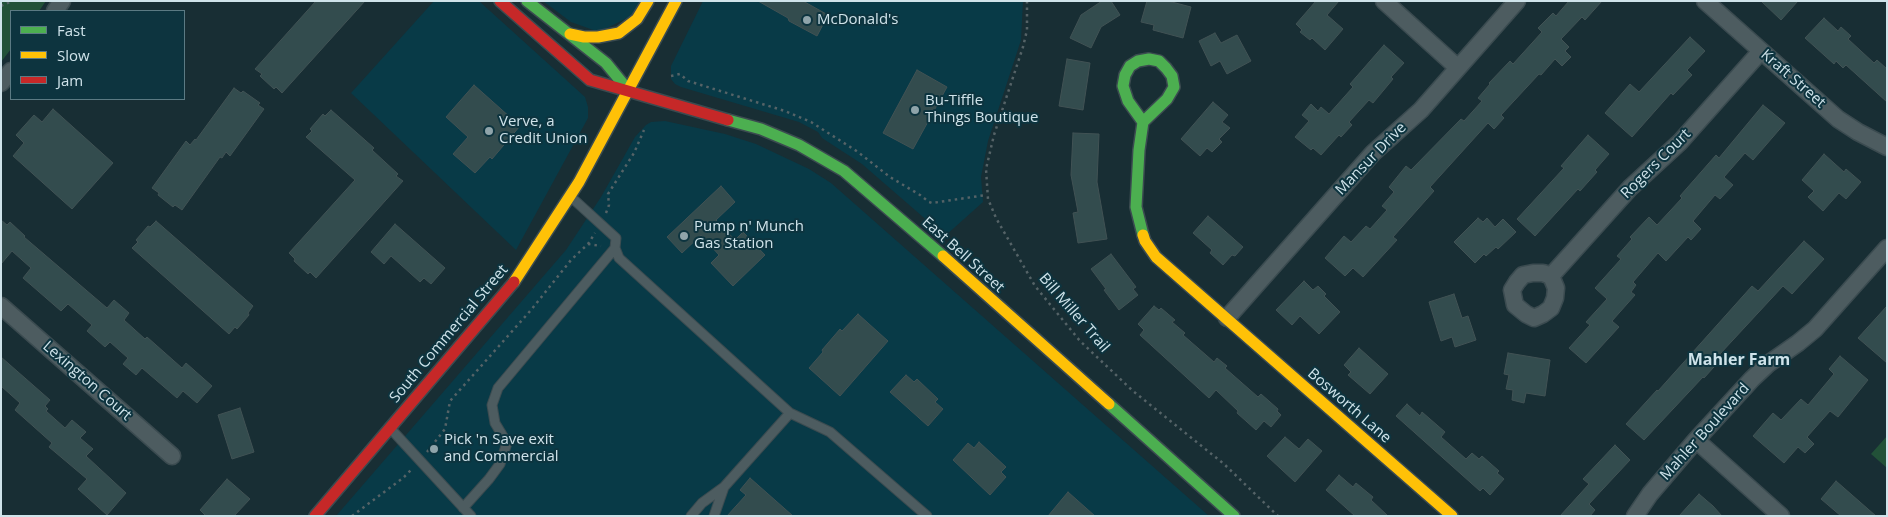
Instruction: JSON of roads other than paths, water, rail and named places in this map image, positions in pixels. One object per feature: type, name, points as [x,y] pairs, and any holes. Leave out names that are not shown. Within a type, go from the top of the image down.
[{"type":"main road","name":"East Bell Street","points":[[500,1],[590,80],[761,129],[799,145],[844,171],[911,228],[1234,516]]},
{"type":"main road","points":[[527,1],[606,63],[628,90]]},
{"type":"main road","points":[[570,34],[598,37],[619,33],[637,19],[648,1]]},
{"type":"main road","name":"South Commercial Street","points":[[315,516],[509,290],[570,196],[676,1]]},
{"type":"main road","points":[[1149,59],[1159,61],[1166,68],[1172,76],[1174,86],[1167,99],[1143,122],[1128,102],[1124,80],[1130,66],[1138,61],[1149,59]]},
{"type":"main road","name":"Bosworth Lane","points":[[1143,122],[1139,150],[1136,207],[1145,241],[1156,257],[1452,516]]},
{"type":"street","points":[[1384,1],[1458,68]]},
{"type":"street","name":"Mansur Drive","points":[[1227,318],[1373,153],[1420,110],[1517,1]]},
{"type":"street","name":"Kraft Street","points":[[1705,1],[1838,119],[1887,147]]},
{"type":"street","name":"Rogers Court","points":[[1551,276],[1630,188],[1680,142],[1760,51]]},
{"type":"street","points":[[1,83],[10,72]]},
{"type":"street","name":"Mahler Boulevard","points":[[1635,516],[1650,494],[1696,440],[1768,364],[1815,329],[1887,248]]},
{"type":"street","name":"Lexington Court","points":[[1,306],[172,456]]},
{"type":"street","points":[[1696,440],[1781,516]]},
{"type":"lane","points":[[570,196],[616,238],[615,248],[620,258],[790,413],[830,432],[927,516]]},
{"type":"lane","points":[[462,508],[500,464],[507,443],[496,423],[492,405],[498,388],[615,248]]},
{"type":"lane","points":[[691,516],[702,503],[724,487],[790,413]]},
{"type":"lane","points":[[390,428],[471,516]]},
{"type":"lane","points":[[714,516],[724,487]]},
{"type":"place","name":"McDonald's","points":[[807,20]]},
{"type":"place","name":"Bu-Tiffle Things Boutique","points":[[915,110]]},
{"type":"place","name":"Verve, a Credit Union","points":[[489,131]]},
{"type":"place","name":"Pump n' Munch Gas Station","points":[[684,236]]},
{"type":"place","name":"Pick 'n Save exit and Commercial","points":[[434,449]]},
{"type":"district","name":"Mahler Farm","points":[[1739,360]]}]
